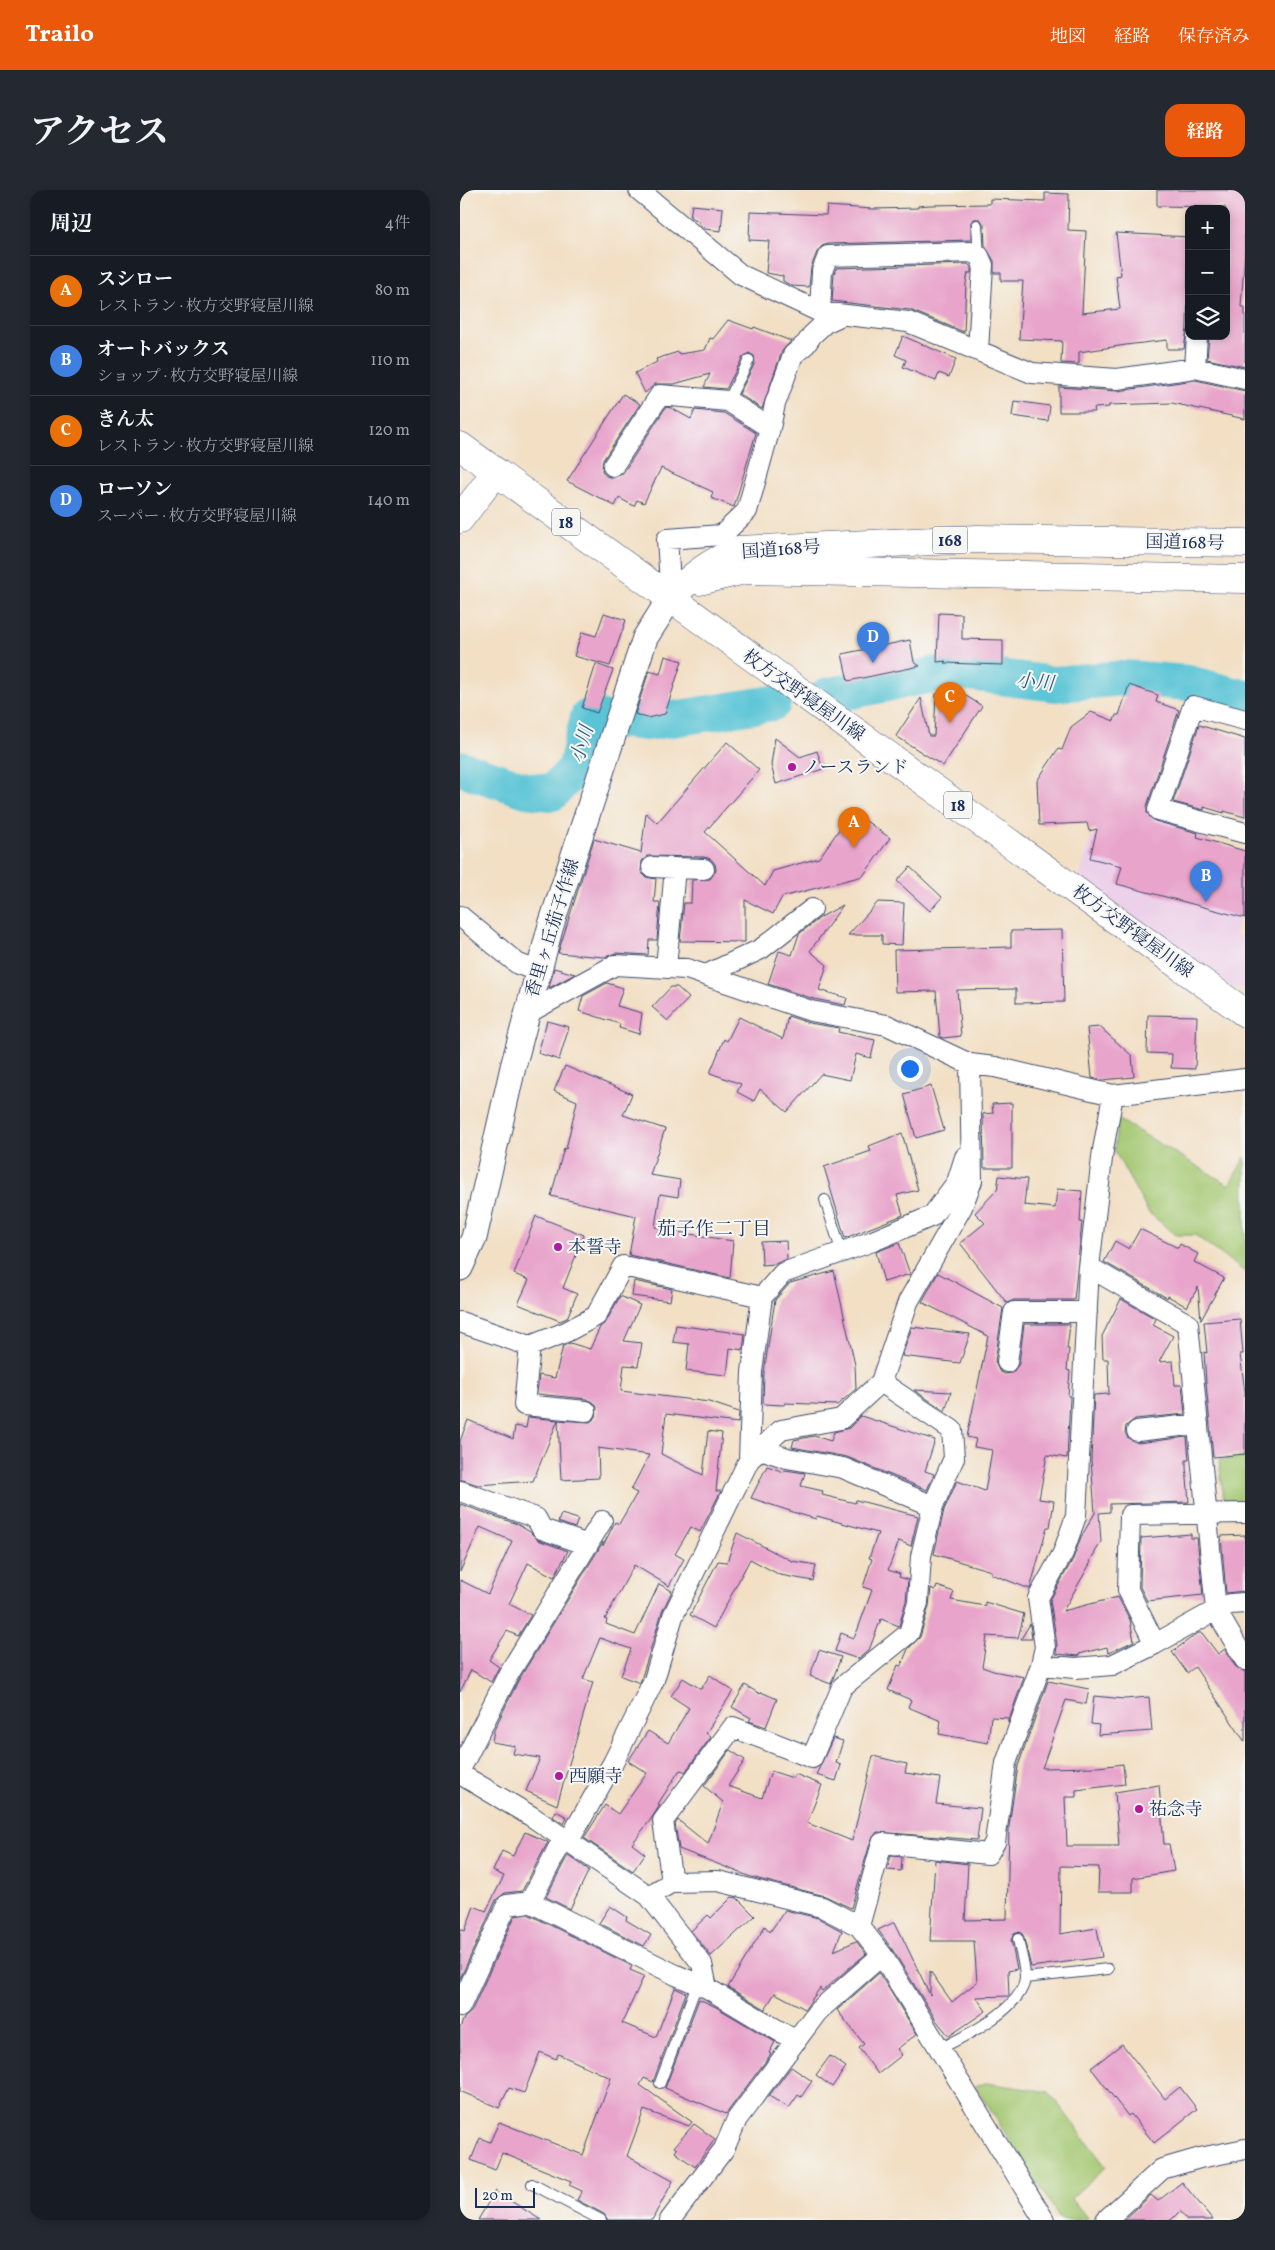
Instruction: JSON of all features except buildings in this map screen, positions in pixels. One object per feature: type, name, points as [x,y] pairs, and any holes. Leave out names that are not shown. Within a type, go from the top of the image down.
[{"type":"main road","name":"枚方交野寝屋川線","points":[[460,446],[1245,1013]]},
{"type":"main road","points":[[460,503],[496,472]]},
{"type":"main road","points":[[460,519],[496,472]]},
{"type":"main road","name":"国道168号","points":[[671,597],[695,573],[715,560],[738,550],[977,539],[1245,544]]},
{"type":"main road","name":"国道168号","points":[[671,597],[700,581],[745,570],[1245,579]]},
{"type":"street","points":[[639,190],[741,275],[820,312],[908,322],[1032,373],[1117,379],[1195,368],[1245,379]]},
{"type":"street","points":[[820,312],[822,272],[828,256],[971,252],[978,256],[983,265],[978,351]]},
{"type":"street","points":[[738,550],[775,404],[793,354],[806,344],[812,335],[825,323],[842,315]]},
{"type":"street","points":[[1195,368],[1197,340]]},
{"type":"street","points":[[613,466],[660,395],[728,401],[770,428]]},
{"type":"street","points":[[671,597],[667,539],[722,535],[747,511]]},
{"type":"street","name":"香里ヶ丘茄子作線","points":[[460,1268],[474,1238],[526,1014],[551,925],[645,638],[671,597]]},
{"type":"street","points":[[1245,720],[1193,706],[1158,810],[1245,833]]},
{"type":"street","points":[[652,867],[704,869]]},
{"type":"street","points":[[666,968],[675,868]]},
{"type":"street","points":[[706,975],[761,948],[812,909]]},
{"type":"street","points":[[460,916],[518,964],[538,971]]},
{"type":"street","points":[[526,1014],[615,965],[687,969],[811,1011],[887,1025],[970,1064],[995,1067],[1114,1095],[1245,1079]]},
{"type":"street","points":[[530,1902],[613,1763],[654,1680],[673,1616],[755,1454],[781,1430],[841,1419],[881,1382],[908,1302],[962,1207],[972,1181],[970,1064]]},
{"type":"street","points":[[859,1926],[882,1843],[988,1854],[995,1842],[1006,1764],[1041,1666],[1045,1647],[1038,1598],[1063,1553],[1076,1516],[1089,1267],[1103,1150],[1114,1095]]},
{"type":"street","points":[[755,1454],[752,1372],[762,1297],[783,1273],[842,1253],[932,1216],[957,1182],[970,1143]]},
{"type":"street","points":[[460,1322],[530,1346],[566,1332],[596,1316],[623,1266],[762,1297]]},
{"type":"street","points":[[1089,1267],[1188,1324],[1216,1610],[1245,1660]]},
{"type":"street","points":[[1007,1362],[1014,1312],[1087,1312]]},
{"type":"street","points":[[530,1346],[524,1405],[586,1411]]},
{"type":"street","points":[[672,1882],[663,1822],[733,1727],[812,1758],[842,1687],[886,1654],[909,1633],[918,1603],[921,1556],[933,1506],[954,1458],[952,1430],[881,1382]]},
{"type":"street","points":[[1137,1431],[1198,1424]]},
{"type":"street","points":[[755,1454],[842,1468],[933,1506]]},
{"type":"street","points":[[460,1491],[536,1518],[542,1529],[588,1545]]},
{"type":"street","points":[[1155,1644],[1128,1590],[1130,1515],[1245,1513]]},
{"type":"street","points":[[460,1770],[508,1675],[602,1521]]},
{"type":"street","points":[[1041,1666],[1076,1668],[1112,1665],[1155,1644],[1216,1610],[1230,1604],[1245,1603]]},
{"type":"street","points":[[460,1774],[531,1816],[649,1896],[702,1964],[702,1986]]},
{"type":"street","points":[[649,1896],[672,1882],[718,1881],[822,1907],[859,1926],[882,1955],[1044,2220]]},
{"type":"street","points":[[460,2007],[507,1904],[530,1902],[676,1975],[702,1986],[796,2041]]},
{"type":"street","points":[[670,2220],[724,2150],[737,2119],[818,2011],[882,1955]]},
{"type":"street","points":[[1106,2220],[1162,2169],[1200,2158],[1245,2149]]},
{"type":"lane","points":[[978,225],[978,256]]},
{"type":"lane","points":[[728,401],[749,360]]},
{"type":"lane","points":[[825,1200],[842,1253]]},
{"type":"lane","points":[[939,2049],[982,2028],[1019,1995],[1025,1978],[1018,1939]]},
{"type":"lane","points":[[1025,1978],[1108,1969]]},
{"type":"lane","points":[[660,2083],[702,1986]]},
{"type":"lane","points":[[532,2184],[602,2220]]},
{"type":"shaded area","points":[[1147,813],[1202,831],[1193,873],[1245,895],[1235,935],[1245,937],[1245,987],[1235,989],[1079,878],[1090,838]]},
{"type":"green space","points":[[1118,1119],[1229,1185],[1245,1157],[1245,1272],[1195,1235],[1176,1235],[1148,1212],[1114,1150]]},
{"type":"green space","points":[[1245,1457],[1245,1502],[1224,1503],[1219,1460]]},
{"type":"green space","points":[[986,2083],[1049,2092],[1106,2167],[1071,2198],[1087,2218],[1086,2220],[1061,2220],[975,2086]]},
{"type":"waterway","name":"小川","points":[[826,696],[952,671],[1055,684],[1126,678],[1188,683],[1245,698]]},
{"type":"waterway","name":"小川","points":[[460,768],[526,790],[552,793],[575,769],[588,717],[647,723],[773,703]]},
{"type":"place","name":"ローソン","points":[[873,663]]},
{"type":"place","name":"きん太","points":[[950,723]]},
{"type":"place","name":"ノースランド","points":[[792,767]]},
{"type":"place","name":"スシロー","points":[[854,848]]},
{"type":"place","name":"オートバックス","points":[[1206,902]]},
{"type":"place","name":"本誓寺","points":[[558,1247]]},
{"type":"place","name":"西願寺","points":[[559,1776]]},
{"type":"place","name":"祐念寺","points":[[1139,1809]]},
{"type":"district","name":"茄子作二丁目","points":[[714,1228]]}]
